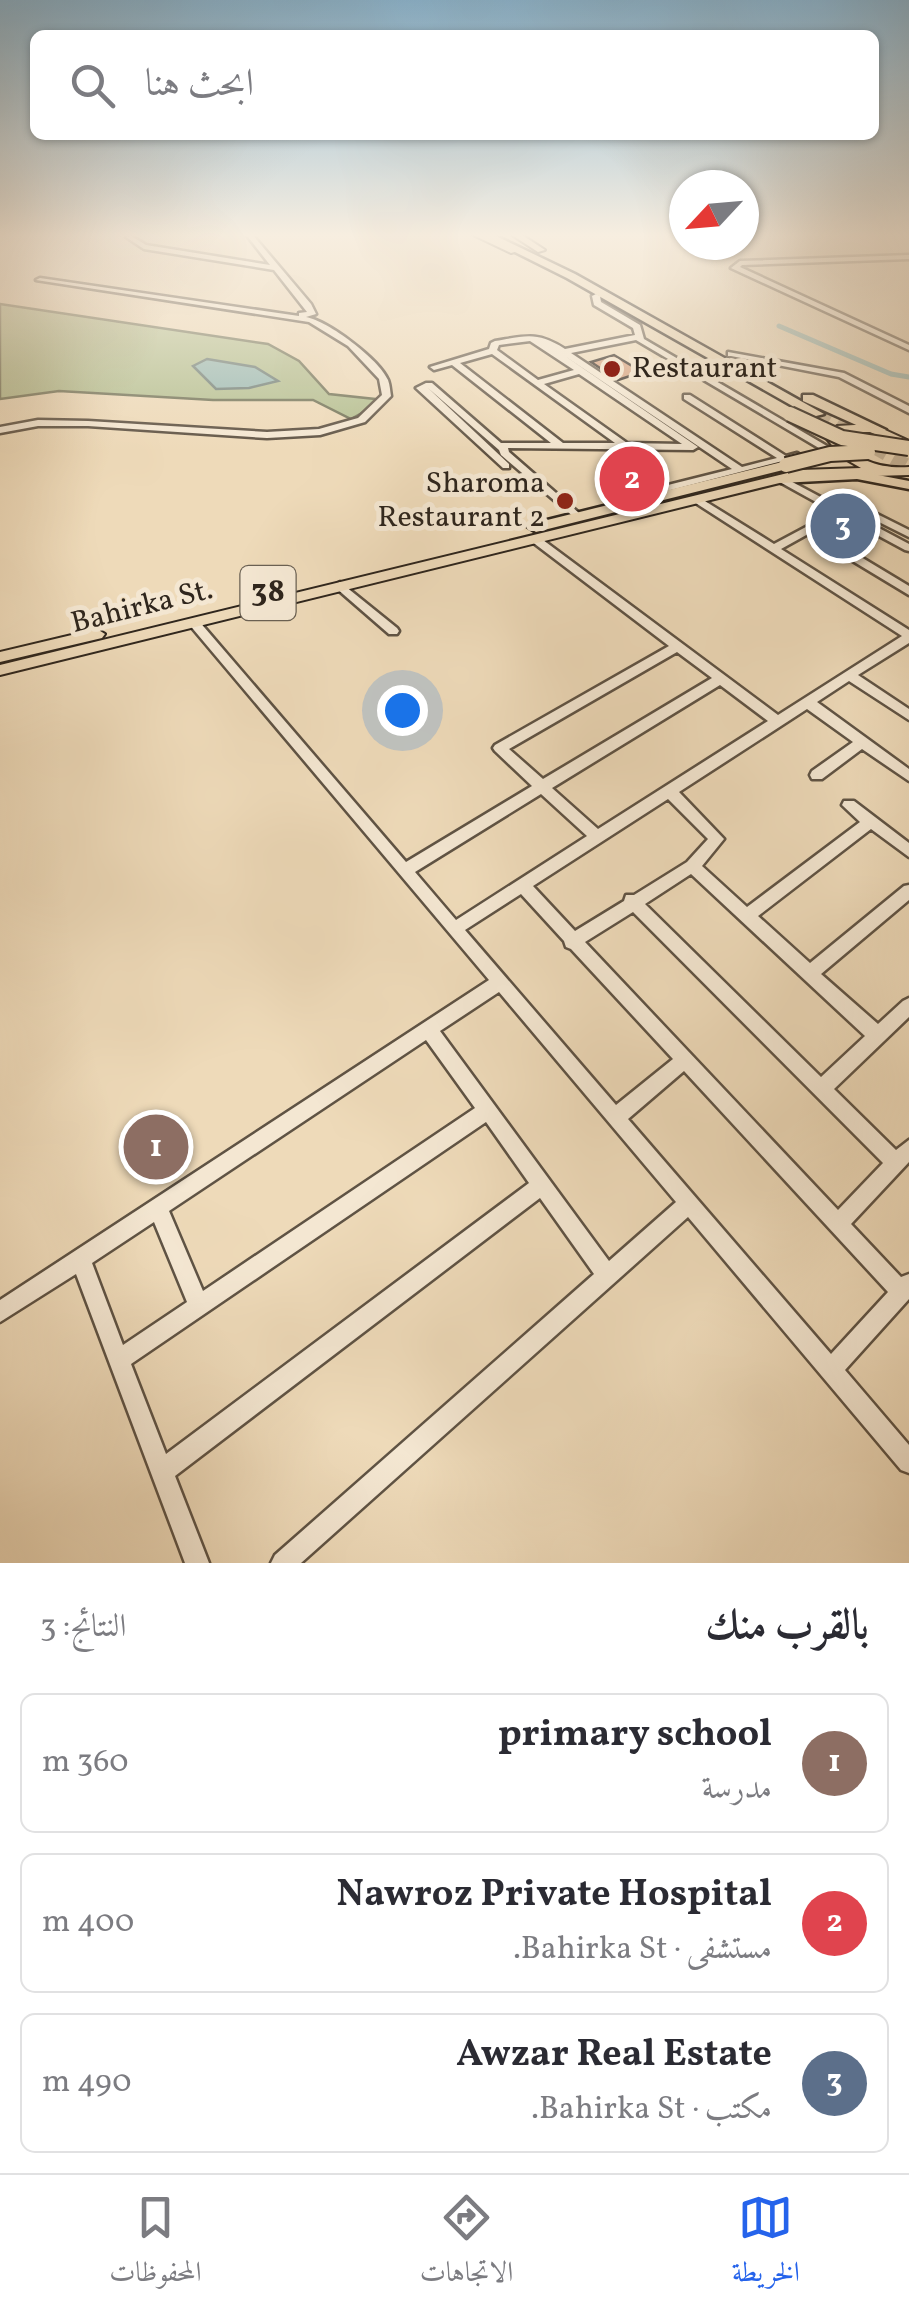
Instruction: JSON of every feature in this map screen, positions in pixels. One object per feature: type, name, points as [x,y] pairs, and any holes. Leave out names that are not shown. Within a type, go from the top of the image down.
[{"type":"highway","points":[[614,306],[811,412],[882,432]]},
{"type":"highway","points":[[621,306],[811,412]]},
{"type":"highway","points":[[626,306],[811,412]]},
{"type":"highway","points":[[633,306],[811,412],[831,442]]},
{"type":"highway","points":[[642,306],[731,354],[842,438],[909,444]]},
{"type":"highway","points":[[536,533],[570,511],[626,503],[851,452],[909,458]]},
{"type":"highway","points":[[784,468],[909,482]]},
{"type":"highway","points":[[885,471],[909,482]]},
{"type":"main road","name":"38","points":[[882,432],[848,426],[831,442],[847,455],[885,471],[909,472]]},
{"type":"main road","points":[[882,432],[909,444]]},
{"type":"main road","name":"Bahirka St.","points":[[0,670],[806,464],[831,442]]},
{"type":"main road","name":"Bahirka St.","points":[[0,657],[536,533],[696,500],[784,468],[885,471]]},
{"type":"street","points":[[220,306],[318,317]]},
{"type":"street","points":[[0,430],[48,420],[176,433],[292,434],[348,426],[377,410],[385,401],[388,388],[378,372],[309,306]]},
{"type":"street","points":[[603,306],[636,327],[638,337]]},
{"type":"street","points":[[820,306],[909,348]]},
{"type":"street","points":[[562,352],[638,337],[796,431],[831,442]]},
{"type":"street","points":[[532,338],[578,371],[740,470]]},
{"type":"street","points":[[494,351],[495,343],[546,340],[698,447]]},
{"type":"street","points":[[434,367],[494,351],[624,446]]},
{"type":"street","points":[[731,354],[842,375],[909,410]]},
{"type":"street","points":[[454,362],[559,444]]},
{"type":"street","points":[[540,382],[578,371]]},
{"type":"street","points":[[429,385],[570,511],[553,508],[420,388],[429,385]]},
{"type":"street","points":[[719,386],[686,397],[762,444],[784,468],[843,511],[909,548]]},
{"type":"street","points":[[762,444],[796,431]]},
{"type":"street","points":[[626,503],[632,497],[740,470],[784,468],[831,442]]},
{"type":"street","points":[[501,448],[509,443],[698,447]]},
{"type":"street","points":[[821,489],[909,534]]},
{"type":"street","points":[[456,928],[909,636],[696,500]]},
{"type":"street","points":[[773,549],[843,511]]},
{"type":"street","points":[[808,530],[909,590]]},
{"type":"street","points":[[536,533],[777,721]]},
{"type":"street","points":[[340,586],[393,631]]},
{"type":"street","points":[[194,623],[909,1462]]},
{"type":"street","points":[[597,837],[500,748],[677,646]]},
{"type":"street","points":[[849,675],[908,713]]},
{"type":"street","points":[[405,870],[720,679]]},
{"type":"street","points":[[806,702],[909,776]]},
{"type":"street","points":[[816,775],[862,742]]},
{"type":"street","points":[[572,942],[631,900],[692,866],[717,839],[669,791]]},
{"type":"street","points":[[848,805],[909,852]]},
{"type":"street","points":[[747,916],[870,822]]},
{"type":"street","points":[[692,866],[877,1035]]},
{"type":"street","points":[[522,885],[682,1062],[837,1225],[905,1288],[830,1371]]},
{"type":"street","points":[[810,974],[909,890]]},
{"type":"street","points":[[631,900],[822,1088],[902,1156],[837,1225]]},
{"type":"street","points":[[0,1312],[500,982]]},
{"type":"street","points":[[822,1088],[909,1006]]},
{"type":"street","points":[[430,1030],[608,1277]]},
{"type":"street","points":[[616,1117],[682,1062]]},
{"type":"street","points":[[119,1360],[488,1110]]},
{"type":"street","points":[[162,1472],[542,1186]]},
{"type":"street","points":[[283,1563],[688,1204]]},
{"type":"street","points":[[158,1208],[199,1305]]},
{"type":"street","points":[[80,1258],[197,1563]]},
{"type":"green space","points":[[0,306],[13,306],[268,344],[299,361],[329,394],[375,399],[378,404],[351,419],[313,400],[213,400],[59,391],[0,399]]},
{"type":"water","points":[[207,359],[255,367],[278,381],[249,388],[216,389],[193,366]]},
{"type":"building","name":"Restaurant","points":[[614,355],[642,372],[618,380],[591,362]]},
{"type":"waterway","points":[[779,326],[891,374],[909,377]]},
{"type":"tunnel","points":[[817,414],[909,467]]},
{"type":"place","name":"Restaurant","points":[[612,369]]},
{"type":"place","name":"Nawroz Private Hospital","points":[[632,479]]},
{"type":"place","name":"Sharoma Restaurant 2","points":[[565,501]]},
{"type":"place","name":"Awzar Real Estate","points":[[843,526]]},
{"type":"place","name":"primary school","points":[[156,1147]]}]
